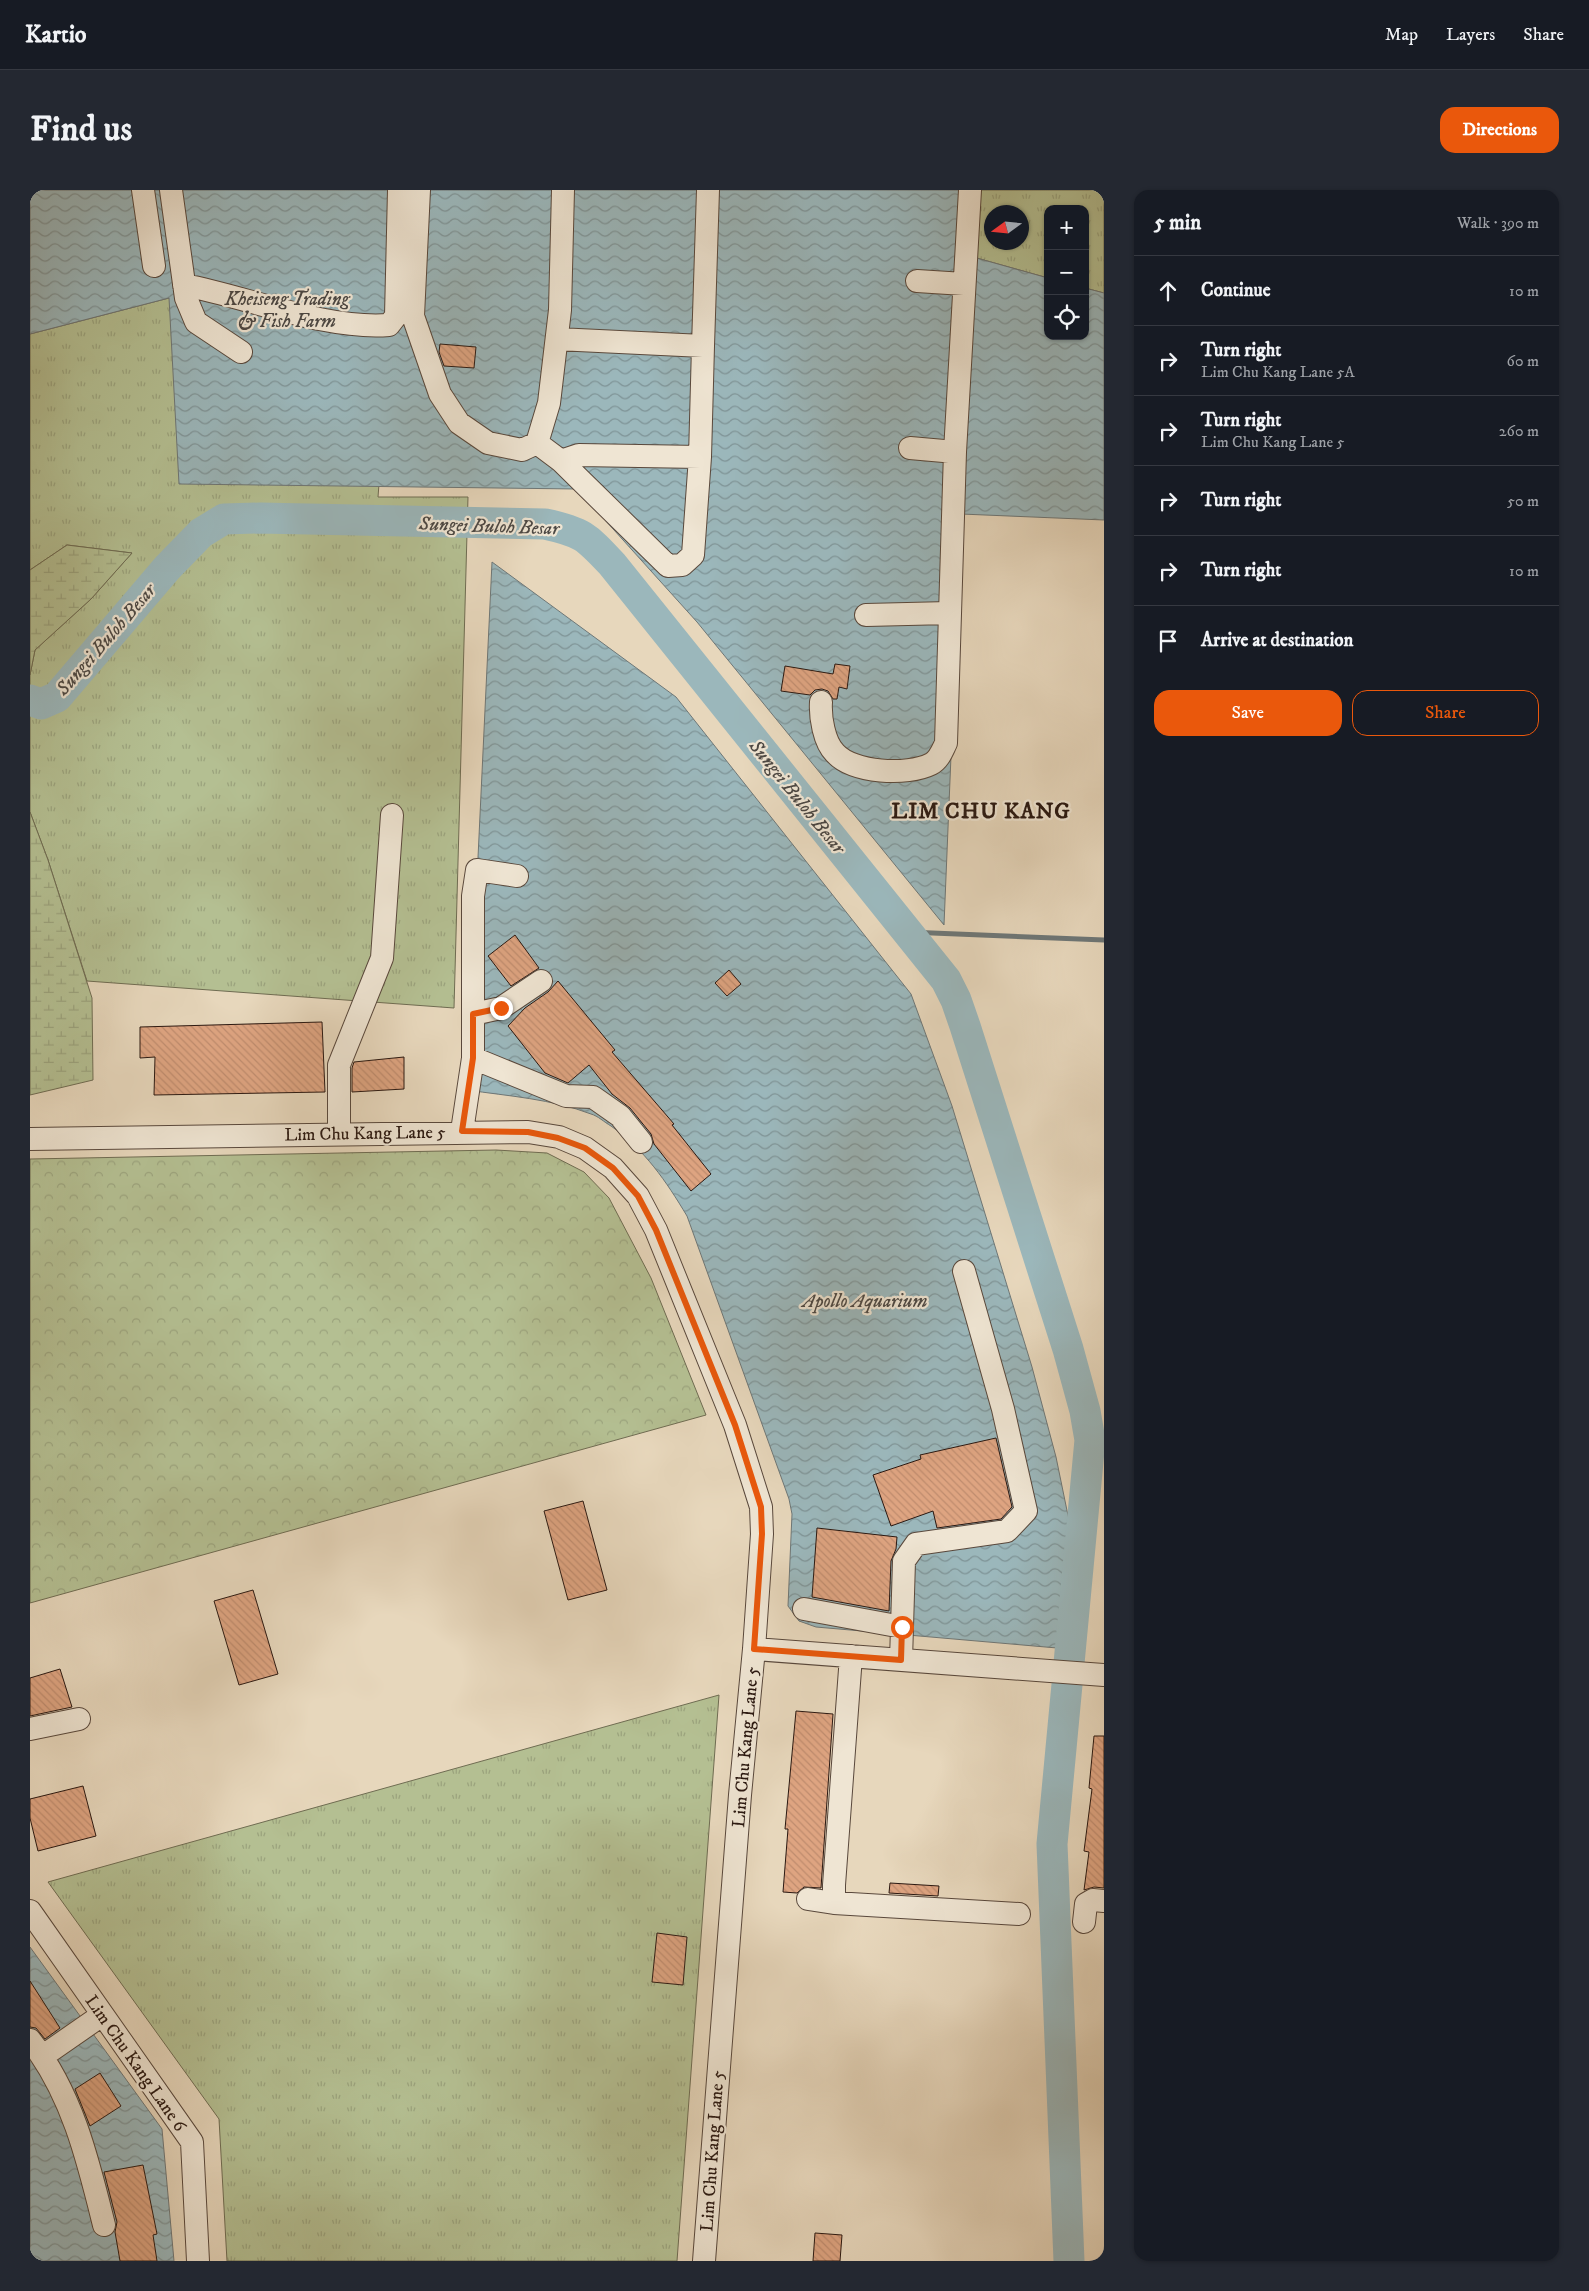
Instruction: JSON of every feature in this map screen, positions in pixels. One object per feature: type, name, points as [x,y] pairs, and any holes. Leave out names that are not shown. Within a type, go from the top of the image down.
[{"type":"street","points":[[143,190],[154,266]]},
{"type":"street","points":[[171,190],[186,298],[196,322],[241,352]]},
{"type":"street","points":[[184,285],[283,310],[368,327],[389,325],[396,316],[399,190]]},
{"type":"street","points":[[419,190],[413,316],[440,394],[459,423],[488,443],[522,450],[536,443],[549,403],[560,310],[563,190]]},
{"type":"street","points":[[536,443],[561,461],[668,566],[682,565],[693,555],[700,456],[708,190]]},
{"type":"street","points":[[821,702],[820,712],[829,744],[834,752],[843,760],[859,767],[900,771],[931,764],[940,756],[946,743],[954,452],[970,190]]},
{"type":"street","points":[[917,282],[964,284]]},
{"type":"street","points":[[557,339],[703,346]]},
{"type":"street","points":[[910,448],[954,452]]},
{"type":"street","points":[[561,461],[579,455],[700,456]]},
{"type":"street","points":[[866,615],[949,613]]},
{"type":"street","points":[[339,1133],[339,1064],[382,958],[392,815]]},
{"type":"street","points":[[462,1131],[473,1058],[473,896],[477,870],[516,876]]},
{"type":"street","points":[[473,1014],[501,1008],[541,981]]},
{"type":"street","points":[[473,1058],[566,1096],[593,1097],[620,1116],[641,1142]]},
{"type":"street","name":"Lim Chu Kang Lane 5","points":[[30,1139],[462,1131],[528,1132],[558,1138],[585,1148],[613,1168],[638,1196],[656,1230],[735,1425],[761,1507],[762,1534],[754,1649],[740,1795],[704,2261]]},
{"type":"street","points":[[901,1660],[904,1561],[916,1544],[1007,1531],[1026,1511],[1003,1409],[964,1271]]},
{"type":"street","points":[[804,1609],[902,1627]]},
{"type":"street","points":[[754,1649],[1104,1674]]},
{"type":"street","points":[[834,1903],[851,1656]]},
{"type":"street","points":[[30,1729],[79,1719]]},
{"type":"street","points":[[808,1899],[834,1903],[1019,1914]]},
{"type":"street","points":[[1084,1922],[1086,1904],[1093,1900],[1104,1901]]},
{"type":"street","name":"Lim Chu Kang Lane 6","points":[[30,1912],[192,2142],[198,2261]]},
{"type":"street","points":[[102,2015],[36,2048],[62,2093],[87,2152],[104,2225]]},
{"type":"green space","points":[[976,190],[1104,190],[1104,293],[1089,289],[1089,205],[1044,205],[1044,277],[973,257]]},
{"type":"green space","points":[[169,298],[389,353],[378,497],[468,497],[454,1008],[87,981],[48,860],[30,812],[30,675],[35,650],[91,599],[132,553],[67,545],[30,570],[30,334]]},
{"type":"green space","points":[[67,545],[132,553],[91,599],[35,650],[30,675],[30,570]]},
{"type":"green space","points":[[30,812],[48,860],[92,998],[93,1080],[30,1095]]},
{"type":"green space","points":[[496,1150],[547,1153],[584,1172],[609,1198],[651,1278],[706,1415],[30,1603],[30,1159]]},
{"type":"green space","points":[[719,1695],[677,2261],[227,2261],[219,2119],[48,1882]]},
{"type":"water","name":"Kheiseng Trading & Fish Farm","points":[[30,190],[976,190],[973,257],[1044,277],[1044,340],[1089,340],[1089,289],[1104,293],[1104,520],[961,514],[944,925],[697,622],[577,489],[179,484],[169,298],[30,334]]},
{"type":"water","name":"Apollo Aquarium","points":[[492,562],[676,697],[911,994],[952,1106],[1032,1367],[1056,1457],[1071,1530],[1057,1648],[816,1627],[799,1621],[788,1606],[792,1514],[789,1499],[687,1216],[679,1203],[663,1178],[634,1145],[596,1116],[545,1101],[467,1090]]},
{"type":"water","points":[[30,1947],[162,2129],[174,2261],[30,2261]]},
{"type":"building","points":[[440,344],[476,347],[474,368],[444,366],[439,352]]},
{"type":"building","points":[[835,664],[850,666],[847,689],[839,687],[837,699],[833,699],[828,691],[822,689],[815,690],[810,695],[781,691],[785,666],[833,674]]},
{"type":"building","points":[[515,935],[539,968],[511,986],[488,956]]},
{"type":"building","points":[[729,970],[741,984],[727,996],[715,983]]},
{"type":"building","points":[[558,981],[615,1050],[612,1052],[674,1124],[672,1125],[711,1174],[691,1191],[654,1144],[651,1134],[630,1108],[612,1094],[589,1065],[568,1083],[545,1073],[508,1026],[525,1008],[548,992]]},
{"type":"building","points":[[322,1022],[325,1092],[154,1095],[155,1057],[140,1058],[140,1027]]},
{"type":"building","points":[[404,1057],[404,1089],[352,1092],[352,1068],[354,1062]]},
{"type":"building","points":[[996,1438],[1012,1507],[1001,1519],[937,1528],[933,1511],[891,1526],[873,1475],[921,1459],[920,1455]]},
{"type":"building","points":[[583,1501],[607,1590],[568,1600],[544,1511]]},
{"type":"building","points":[[817,1528],[897,1537],[896,1549],[891,1561],[889,1611],[812,1597]]},
{"type":"building","points":[[253,1590],[278,1674],[239,1685],[214,1601]]},
{"type":"building","points":[[60,1669],[72,1707],[30,1716],[30,1678]]},
{"type":"building","points":[[796,1711],[833,1714],[821,1888],[804,1887],[797,1893],[783,1892],[788,1829],[785,1829]]},
{"type":"building","points":[[1094,1736],[1104,1736],[1104,1888],[1094,1887],[1084,1890],[1089,1852],[1084,1851],[1092,1789],[1089,1788]]},
{"type":"building","points":[[83,1786],[96,1836],[38,1851],[30,1818],[30,1799]]},
{"type":"building","points":[[890,1883],[939,1886],[938,1896],[889,1893]]},
{"type":"building","points":[[657,1933],[687,1937],[683,1985],[652,1982]]},
{"type":"building","points":[[30,1981],[60,2028],[45,2039],[36,2028],[30,2027]]},
{"type":"building","points":[[100,2073],[121,2106],[90,2126],[75,2089]]},
{"type":"building","points":[[143,2165],[157,2234],[153,2235],[157,2261],[120,2261],[115,2232],[117,2222],[104,2172]]},
{"type":"building","points":[[815,2233],[842,2235],[840,2261],[813,2261]]},
{"type":"waterway","name":"Sungei Buloh Besar","points":[[30,700],[41,704],[57,697],[167,568],[201,533],[224,519],[260,518],[545,524],[567,530],[583,536],[612,564],[946,980],[956,1000],[965,1026],[1068,1349],[1085,1411],[1090,1440],[1052,1844],[1069,2261]]},
{"type":"waterway","points":[[908,932],[1104,940]]},
{"type":"district","name":"LIM CHU KANG","points":[[981,810]]},
{"type":"route","points":[[501,1008],[473,1014],[473,1058],[462,1131],[528,1132],[558,1138],[585,1148],[613,1168],[638,1196],[656,1230],[735,1425],[761,1507],[762,1534],[754,1649],[901,1660],[902,1627]]}]
